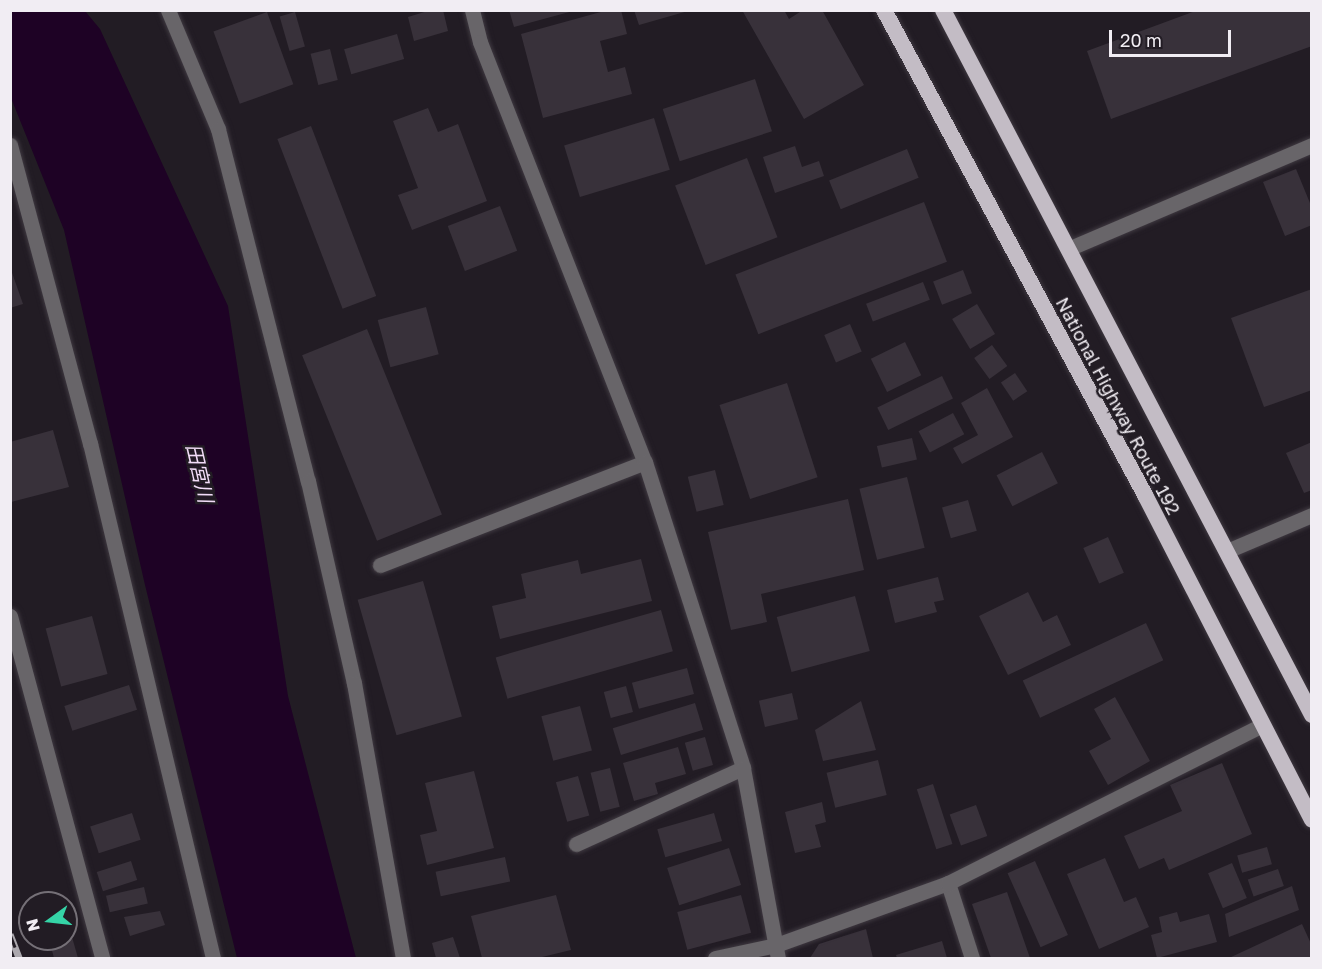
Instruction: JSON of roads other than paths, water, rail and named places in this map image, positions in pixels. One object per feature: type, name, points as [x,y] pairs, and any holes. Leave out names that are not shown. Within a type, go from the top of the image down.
[{"type":"highway","name":"National Highway Route 192","points":[[884,10],[1145,495],[1311,820]]},
{"type":"highway","name":"National Highway Route 192","points":[[943,10],[1311,715]]},
{"type":"street","points":[[168,10],[218,129],[308,481],[354,683],[403,958]]},
{"type":"street","points":[[472,10],[480,42],[645,462],[743,768],[777,952]]},
{"type":"street","points":[[10,145],[90,443],[213,958]]},
{"type":"street","points":[[1068,249],[1311,145]]},
{"type":"street","points":[[380,565],[645,462]]},
{"type":"street","points":[[1227,551],[1311,515]]},
{"type":"street","points":[[10,616],[102,958]]},
{"type":"street","points":[[714,958],[777,952],[948,884],[1262,724]]},
{"type":"street","points":[[576,844],[743,768]]},
{"type":"street","points":[[948,884],[972,958]]},
{"type":"water","name":"田宮川","points":[[11,10],[85,11],[100,29],[228,306],[288,696],[356,958],[237,958],[145,585],[64,230],[11,98]]},
{"type":"railway","points":[[10,934],[19,958]]}]
